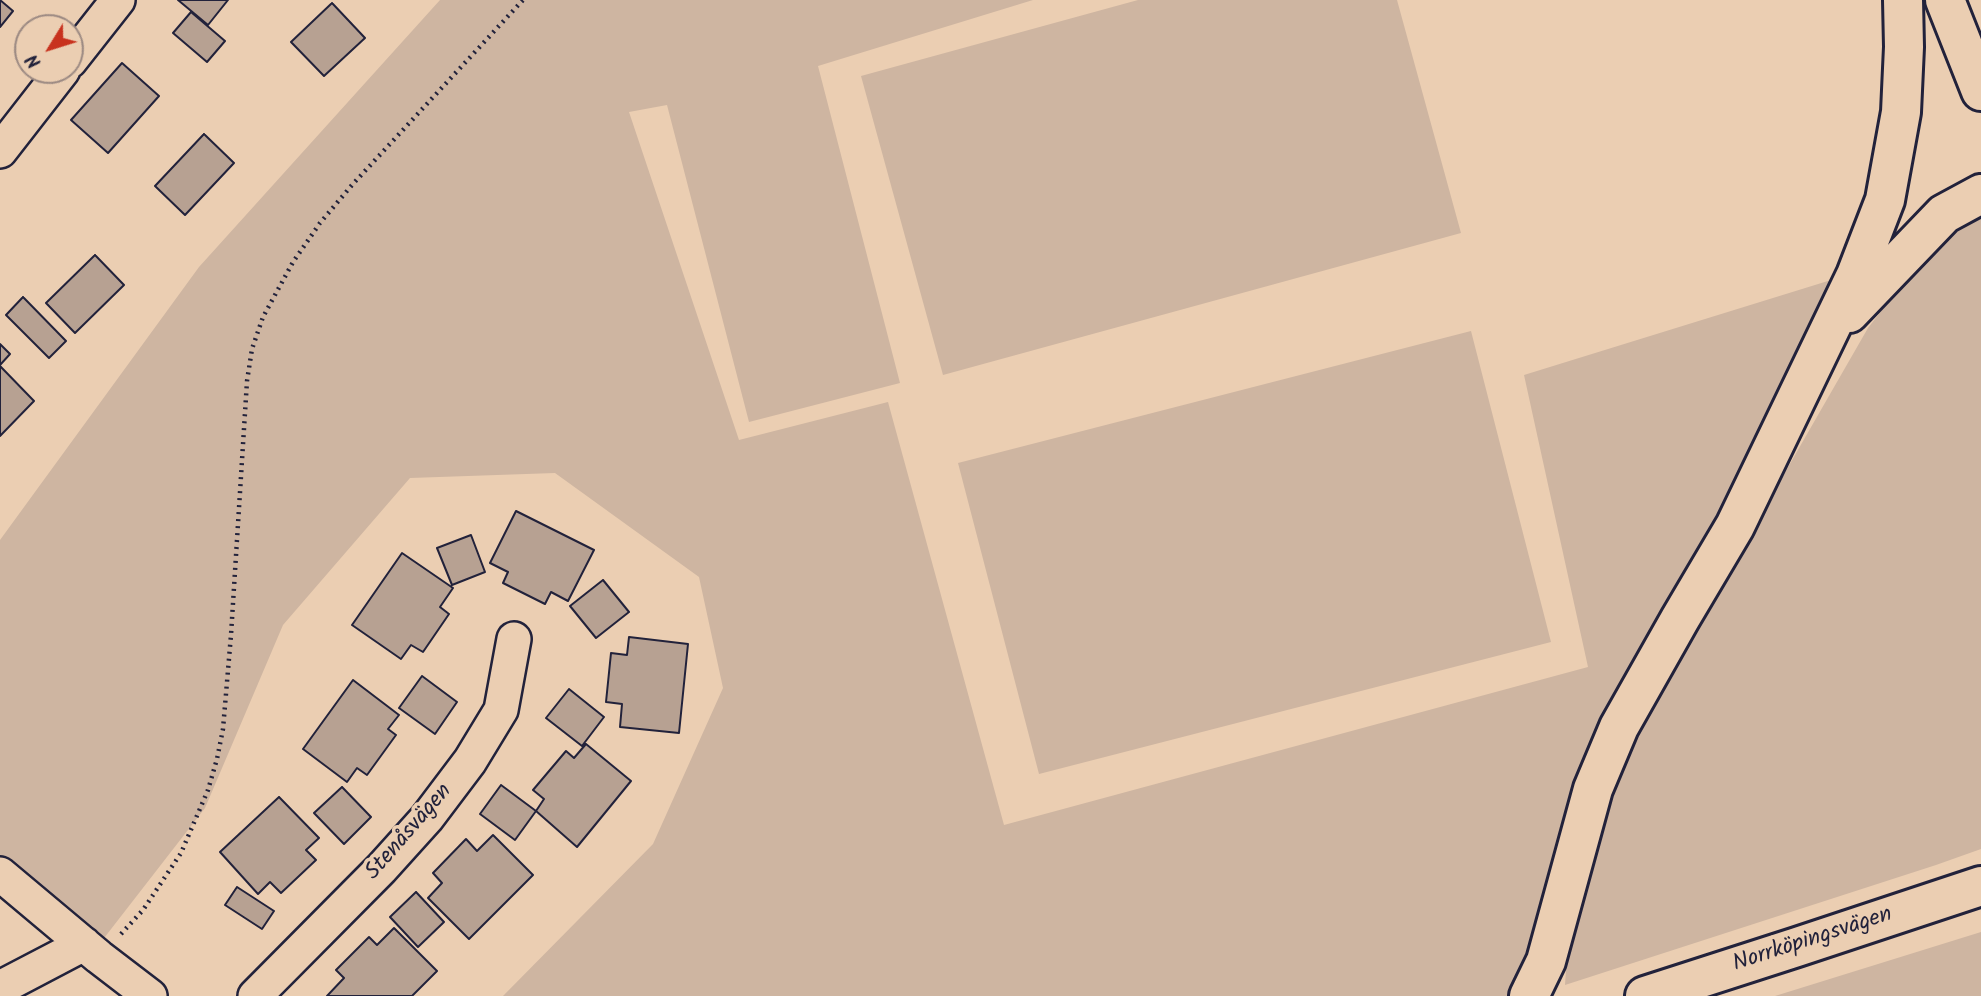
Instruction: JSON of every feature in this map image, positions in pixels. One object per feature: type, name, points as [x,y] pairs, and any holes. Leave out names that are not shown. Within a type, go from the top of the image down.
[{"type":"main road","points":[[1529,996],[1546,961],[1593,789],[1619,727],[1735,526],[1830,332],[1885,200],[1900,113],[1903,0]]},
{"type":"main road","points":[[1945,0],[1981,91]]},
{"type":"main road","points":[[1830,332],[1944,214],[1981,194]]},
{"type":"main road","name":"Norrköpingsvägen","points":[[1644,996],[1981,886]]},
{"type":"street","points":[[84,43],[118,0]]},
{"type":"street","points":[[0,151],[52,84]]},
{"type":"street","name":"Stenåsvägen","points":[[255,996],[381,869],[427,818],[470,761],[501,710],[514,639]]},
{"type":"street","points":[[0,874],[91,951],[150,996]]},
{"type":"street","points":[[0,988],[91,951]]},
{"type":"path","points":[[91,951],[143,910],[181,853],[208,790],[217,759],[223,729],[231,635],[247,381],[252,349],[264,317],[293,262],[320,223],[523,0]]},
{"type":"shaded area","points":[[440,0],[1033,0],[818,66],[900,383],[749,422],[667,105],[629,112],[739,440],[888,402],[1004,825],[1588,667],[1524,375],[1857,272],[1607,734],[1524,991],[1507,996],[503,996],[653,844],[723,688],[699,577],[555,473],[410,478],[283,625],[205,808],[101,942],[0,859],[0,540],[199,267]]},
{"type":"shaded area","points":[[1138,0],[1397,0],[1461,233],[943,375],[861,76]]},
{"type":"shaded area","points":[[1981,216],[1981,849],[1565,985],[1567,956],[1583,861],[1637,730],[1868,328],[1926,253],[1956,230]]},
{"type":"shaded area","points":[[1471,331],[1551,642],[1039,774],[958,463]]},
{"type":"shaded area","points":[[1981,932],[1981,996],[1775,996]]},
{"type":"building","points":[[0,0],[13,11],[0,27]]},
{"type":"building","points":[[178,0],[228,0],[208,25]]},
{"type":"building","points":[[332,3],[365,38],[324,76],[291,42]]},
{"type":"building","points":[[191,12],[225,41],[207,62],[173,33]]},
{"type":"building","points":[[122,63],[159,96],[108,153],[71,120]]},
{"type":"building","points":[[204,134],[234,163],[185,215],[155,186]]},
{"type":"building","points":[[95,255],[124,285],[75,333],[46,303]]},
{"type":"building","points":[[23,297],[66,341],[49,358],[6,315]]},
{"type":"building","points":[[0,344],[10,354],[0,365]]},
{"type":"building","points":[[0,366],[34,401],[0,436]]},
{"type":"building","points":[[516,511],[594,550],[568,601],[551,592],[545,604],[503,583],[508,572],[490,563]]},
{"type":"building","points":[[471,535],[485,572],[452,585],[437,548]]},
{"type":"building","points":[[402,553],[453,588],[440,607],[449,614],[423,652],[411,645],[401,659],[352,625]]},
{"type":"building","points":[[603,580],[629,612],[596,638],[570,606]]},
{"type":"building","points":[[629,637],[688,644],[679,733],[620,727],[622,704],[606,702],[611,653],[627,655]]},
{"type":"building","points":[[422,676],[457,702],[435,734],[399,708]]},
{"type":"building","points":[[353,680],[399,715],[388,729],[396,735],[367,775],[357,768],[347,782],[303,749]]},
{"type":"building","points":[[569,689],[604,717],[582,746],[546,718]]},
{"type":"building","points":[[586,744],[631,781],[577,847],[536,811],[544,799],[533,790],[566,751],[574,758]]},
{"type":"building","points":[[501,785],[536,811],[515,840],[480,814]]},
{"type":"building","points":[[342,787],[371,817],[344,844],[314,813]]},
{"type":"building","points":[[279,797],[319,838],[306,850],[316,860],[281,893],[270,882],[258,894],[220,852]]},
{"type":"building","points":[[493,835],[533,875],[469,939],[428,898],[442,883],[433,873],[466,839],[477,851]]},
{"type":"building","points":[[237,887],[274,911],[262,929],[225,905]]},
{"type":"building","points":[[416,892],[444,922],[418,947],[390,917]]},
{"type":"building","points":[[394,928],[437,971],[412,996],[327,996],[344,978],[336,970],[369,937],[377,945]]}]
